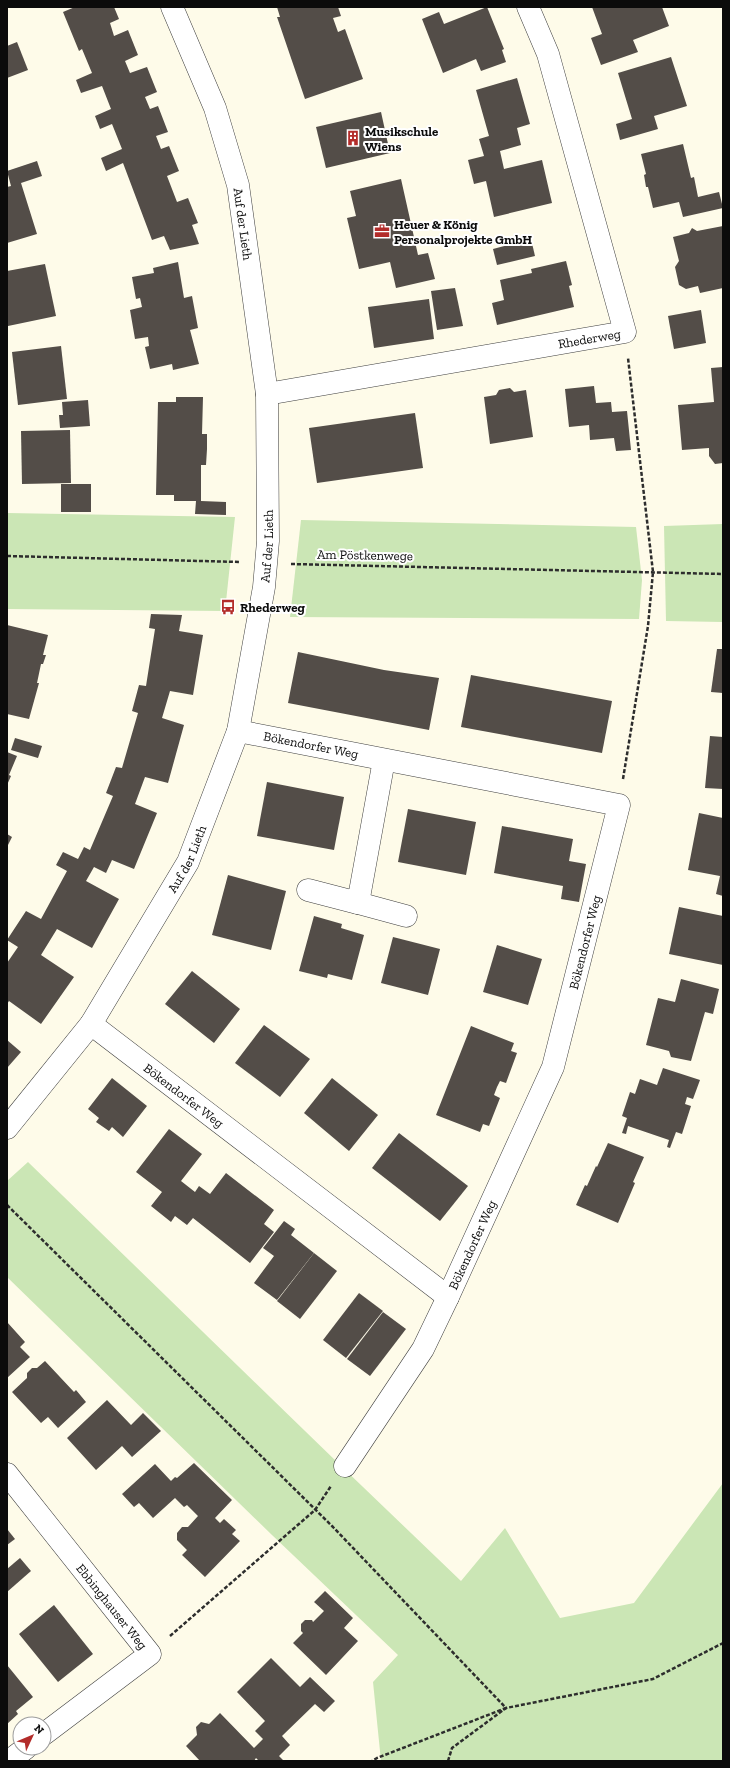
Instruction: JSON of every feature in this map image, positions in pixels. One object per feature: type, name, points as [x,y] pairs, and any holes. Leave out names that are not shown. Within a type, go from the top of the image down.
[{"type":"street","name":"Auf der Lieth","points":[[7,1128],[92,1024],[188,862],[238,731],[264,588],[268,541],[267,394],[238,185],[215,108],[172,7]]},
{"type":"street","name":"Rhederweg","points":[[267,394],[625,332],[548,54],[528,7]]},
{"type":"street","name":"Bökendorfer Weg","points":[[238,731],[619,805],[553,1067],[423,1349],[344,1466]]},
{"type":"street","points":[[358,903],[384,760]]},
{"type":"street","points":[[308,890],[406,916]]},
{"type":"street","name":"Bökendorfer Weg","points":[[92,1024],[448,1297]]},
{"type":"street","name":"Ebbinghauser Weg","points":[[7,1474],[150,1654],[52,1728]]},
{"type":"path","points":[[619,805],[648,626],[653,572],[625,332]]},
{"type":"path","name":"Am Pöstkenwege","points":[[7,556],[267,564],[723,574]]},
{"type":"path","points":[[7,1205],[315,1510],[506,1708]]},
{"type":"path","points":[[150,1654],[315,1510],[344,1466]]},
{"type":"path","points":[[372,1761],[506,1708],[653,1678],[723,1643]]},
{"type":"path","points":[[448,1761],[452,1748],[506,1708]]},
{"type":"green space","points":[[7,513],[235,517],[225,611],[7,609]]},
{"type":"green space","points":[[301,520],[636,527],[642,580],[639,619],[290,617]]},
{"type":"green space","points":[[723,524],[723,622],[666,621],[664,526]]},
{"type":"green space","points":[[28,1162],[461,1581],[505,1528],[560,1618],[634,1603],[723,1483],[723,1761],[381,1761],[373,1682],[398,1655],[272,1535],[7,1277],[7,1181]]},
{"type":"building","points":[[75,7],[114,7],[119,19],[110,23],[114,36],[128,30],[138,55],[125,61],[130,73],[147,67],[157,92],[145,97],[150,109],[158,106],[168,132],[156,136],[161,149],[169,146],[179,171],[167,176],[177,202],[188,198],[198,223],[192,225],[199,244],[170,250],[164,236],[152,240],[123,163],[106,171],[101,158],[122,149],[112,124],[100,129],[95,116],[111,109],[102,86],[81,93],[76,80],[92,73],[82,49],[79,51],[63,12]]},
{"type":"building","points":[[277,7],[338,7],[341,16],[333,18],[338,32],[345,29],[363,79],[305,99],[277,17],[280,17]]},
{"type":"building","points":[[487,7],[504,49],[502,50],[506,62],[481,71],[476,59],[443,73],[422,19],[439,12],[444,24]]},
{"type":"building","points":[[592,7],[662,7],[669,26],[633,40],[638,52],[601,65],[591,38],[602,34]]},
{"type":"building","points":[[17,42],[28,70],[7,78],[7,46]]},
{"type":"building","points":[[671,57],[687,106],[654,116],[658,129],[620,140],[616,124],[632,119],[618,73]]},
{"type":"building","points":[[517,78],[530,124],[517,128],[521,145],[500,151],[504,169],[542,160],[552,203],[494,217],[486,181],[474,184],[468,160],[484,156],[479,139],[489,136],[476,90]]},
{"type":"building","name":"Musikschule Wiens","points":[[381,112],[390,153],[326,168],[316,127]]},
{"type":"building","points":[[683,144],[691,178],[694,177],[698,197],[719,192],[723,208],[683,217],[679,202],[653,208],[648,187],[646,187],[644,175],[646,174],[641,154]]},
{"type":"building","points":[[37,161],[42,176],[21,183],[37,234],[7,243],[7,187],[11,186],[7,171]]},
{"type":"building","name":"Heuer & König Personalprojekte GmbH","points":[[401,179],[418,255],[428,253],[435,279],[396,288],[390,262],[359,269],[347,218],[356,216],[350,191]]},
{"type":"building","points":[[723,226],[723,288],[700,293],[698,286],[686,289],[679,285],[675,267],[679,261],[673,237],[689,233],[692,228],[697,231]]},
{"type":"building","points":[[531,239],[535,256],[497,265],[493,249]]},
{"type":"building","points":[[566,261],[572,285],[569,286],[574,307],[497,325],[492,303],[504,300],[500,280],[532,273],[531,269]]},
{"type":"building","points":[[178,262],[184,298],[192,296],[198,328],[190,330],[199,364],[173,370],[172,364],[150,369],[145,347],[149,346],[148,337],[135,339],[130,310],[142,307],[140,298],[136,299],[132,277],[154,273],[153,268]]},
{"type":"building","points":[[45,264],[56,316],[8,326],[7,271]]},
{"type":"building","points":[[455,288],[463,326],[437,330],[431,291]]},
{"type":"building","points":[[429,299],[434,339],[374,348],[368,307]]},
{"type":"building","points":[[701,310],[706,343],[674,349],[668,316]]},
{"type":"building","points":[[61,346],[67,399],[18,405],[12,352]]},
{"type":"building","points":[[723,367],[723,463],[715,464],[709,456],[709,448],[682,450],[678,405],[714,402],[711,368]]},
{"type":"building","points":[[594,386],[596,403],[611,402],[612,412],[627,411],[631,450],[616,451],[614,438],[590,440],[589,425],[569,427],[565,389]]},
{"type":"building","points":[[510,388],[514,392],[526,390],[533,437],[490,444],[484,397],[496,395],[499,390]]},
{"type":"building","points":[[176,397],[203,397],[202,434],[207,434],[207,449],[206,465],[201,465],[201,501],[226,502],[226,515],[195,514],[196,501],[174,501],[174,495],[156,495],[158,402],[176,402]]},
{"type":"building","points":[[88,400],[90,426],[60,428],[59,415],[63,415],[62,402]]},
{"type":"building","points":[[415,413],[423,468],[317,483],[309,428]]},
{"type":"building","points":[[70,430],[71,483],[22,484],[21,431]]},
{"type":"building","points":[[61,484],[91,484],[91,512],[61,512]]},
{"type":"building","points":[[151,614],[182,615],[179,631],[203,635],[193,695],[170,691],[162,718],[184,725],[168,783],[145,777],[135,804],[157,813],[134,869],[112,860],[106,873],[94,867],[86,881],[119,899],[92,948],[57,929],[41,955],[74,977],[41,1024],[9,1001],[7,1004],[7,963],[18,947],[7,940],[26,911],[41,919],[67,871],[56,865],[63,852],[78,859],[84,847],[90,850],[113,796],[106,793],[116,767],[122,768],[138,713],[132,711],[139,685],[146,686],[155,629],[149,628]]},
{"type":"building","points":[[7,625],[48,635],[43,655],[46,655],[43,664],[41,664],[37,683],[39,683],[29,719],[7,714]]},
{"type":"building","points":[[717,649],[723,649],[723,693],[711,692]]},
{"type":"building","points":[[298,652],[384,670],[439,678],[429,730],[288,703]]},
{"type":"building","points":[[471,675],[612,701],[602,753],[461,727]]},
{"type":"building","points":[[710,736],[723,737],[723,789],[705,788]]},
{"type":"building","points":[[15,738],[42,746],[38,758],[11,750]]},
{"type":"building","points":[[7,752],[17,756],[9,775],[11,776],[7,785]]},
{"type":"building","points":[[267,782],[344,797],[334,850],[257,836]]},
{"type":"building","points":[[408,809],[476,822],[466,875],[398,862]]},
{"type":"building","points":[[699,813],[723,818],[723,896],[716,894],[720,876],[688,870]]},
{"type":"building","points":[[502,826],[573,839],[569,861],[586,864],[579,902],[561,899],[563,886],[494,873]]},
{"type":"building","points":[[7,834],[12,837],[7,847]]},
{"type":"building","points":[[228,875],[286,891],[271,950],[212,935]]},
{"type":"building","points":[[679,907],[723,916],[723,965],[669,954]]},
{"type":"building","points":[[314,916],[342,924],[341,928],[364,935],[352,980],[328,974],[327,978],[299,971]]},
{"type":"building","points":[[393,937],[440,949],[428,995],[381,983]]},
{"type":"building","points":[[497,945],[542,959],[528,1005],[483,992]]},
{"type":"building","points":[[192,971],[240,1009],[214,1043],[165,1004]]},
{"type":"building","points":[[681,979],[719,989],[713,1014],[705,1012],[691,1061],[671,1057],[669,1051],[646,1045],[658,998],[675,1002]]},
{"type":"building","points":[[264,1025],[310,1059],[280,1097],[235,1063]]},
{"type":"building","points":[[471,1026],[514,1043],[511,1051],[517,1053],[506,1083],[500,1081],[497,1087],[494,1095],[500,1098],[489,1126],[483,1124],[480,1132],[436,1115]]},
{"type":"building","points":[[7,1040],[21,1052],[7,1068]]},
{"type":"building","points":[[663,1068],[700,1080],[693,1099],[687,1097],[685,1104],[691,1106],[682,1134],[676,1132],[670,1148],[667,1147],[669,1140],[628,1126],[626,1134],[622,1133],[627,1118],[622,1116],[630,1092],[635,1094],[640,1079],[657,1085]]},
{"type":"building","points":[[112,1078],[147,1106],[123,1137],[112,1127],[109,1131],[96,1122],[99,1118],[88,1109]]},
{"type":"building","points":[[332,1078],[378,1115],[349,1151],[304,1113]]},
{"type":"building","points":[[169,1129],[202,1154],[181,1181],[195,1192],[199,1186],[210,1194],[226,1173],[274,1210],[264,1224],[274,1232],[250,1263],[193,1218],[187,1225],[175,1216],[171,1222],[151,1206],[162,1192],[136,1172]]},
{"type":"building","points":[[399,1133],[468,1186],[440,1221],[372,1168]]},
{"type":"building","points":[[608,1143],[644,1157],[618,1223],[576,1205],[585,1185],[587,1186],[596,1166],[597,1167]]},
{"type":"building","points":[[284,1221],[295,1229],[291,1235],[314,1253],[277,1300],[254,1283],[274,1256],[263,1248]]},
{"type":"building","points":[[314,1253],[337,1271],[300,1319],[277,1301]]},
{"type":"building","points":[[359,1293],[383,1311],[346,1358],[323,1340]]},
{"type":"building","points":[[383,1312],[406,1329],[370,1376],[347,1359]]},
{"type":"building","points":[[7,1322],[25,1342],[20,1347],[30,1357],[7,1378]]},
{"type":"building","points":[[45,1361],[74,1392],[76,1390],[86,1402],[58,1428],[48,1417],[41,1423],[12,1392],[27,1378],[27,1373],[32,1368],[37,1368]]},
{"type":"building","points":[[107,1400],[131,1425],[143,1413],[161,1431],[132,1457],[122,1446],[96,1470],[67,1438]]},
{"type":"building","points":[[194,1463],[232,1500],[215,1518],[220,1523],[224,1519],[236,1530],[232,1534],[240,1541],[205,1577],[182,1555],[187,1550],[177,1540],[177,1533],[182,1527],[188,1527],[198,1516],[187,1505],[184,1507],[175,1498],[153,1518],[139,1503],[134,1507],[122,1494],[155,1464],[171,1481],[175,1477],[177,1478]]},
{"type":"building","points":[[7,1529],[15,1539],[7,1545]]},
{"type":"building","points":[[20,1558],[31,1571],[7,1592],[7,1569]]},
{"type":"building","points":[[325,1591],[353,1618],[344,1628],[358,1641],[326,1675],[293,1643],[303,1633],[301,1631],[301,1624],[305,1620],[312,1620],[313,1622],[324,1611],[314,1602]]},
{"type":"building","points":[[54,1605],[93,1654],[58,1682],[19,1634]]},
{"type":"building","points":[[271,1658],[300,1687],[310,1677],[335,1701],[324,1712],[315,1704],[282,1736],[290,1745],[279,1756],[284,1761],[259,1761],[256,1758],[254,1761],[200,1761],[186,1746],[197,1735],[196,1727],[201,1722],[209,1724],[220,1713],[254,1748],[263,1739],[255,1731],[265,1721],[237,1692]]},
{"type":"building","points":[[7,1665],[33,1697],[16,1711],[18,1714],[16,1716],[12,1716],[12,1719],[7,1724]]},
{"type":"place","name":"Musikschule Wiens","points":[[353,138]]},
{"type":"place","name":"Heuer & König Personalprojekte GmbH","points":[[382,231]]},
{"type":"place","name":"Rhederweg","points":[[228,607]]}]
